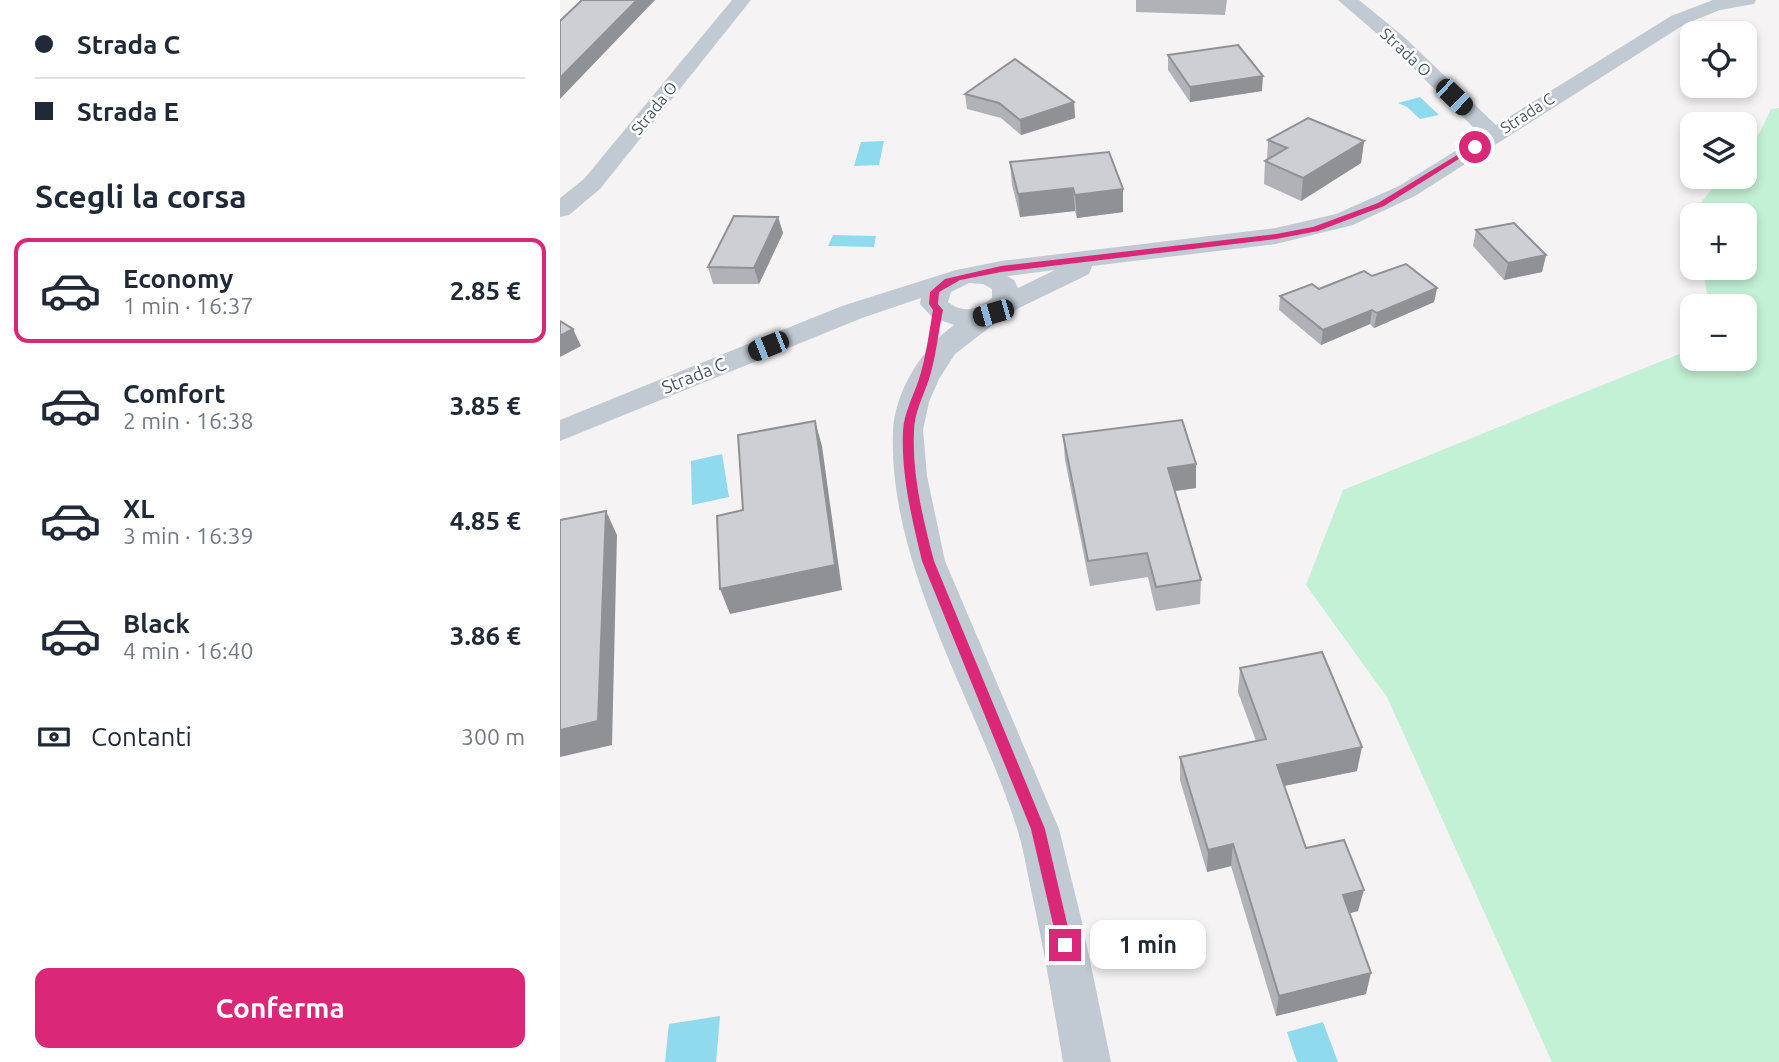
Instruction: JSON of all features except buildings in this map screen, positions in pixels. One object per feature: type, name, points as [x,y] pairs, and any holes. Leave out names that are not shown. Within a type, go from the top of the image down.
[{"type":"street","name":"Strada O","points":[[560,210],[592,184],[742,0]]},
{"type":"street","name":"Strada O","points":[[1347,0],[1396,40],[1494,135]]},
{"type":"street","name":"Strada C","points":[[560,431],[868,306],[958,278],[1276,236],[1324,226],[1364,212],[1407,191],[1678,20],[1706,8],[1747,0]]},
{"type":"street","name":"Strada C","points":[[868,306],[900,302],[936,307],[954,317],[967,318],[997,310],[1101,257]]},
{"type":"street","points":[[924,379],[936,307],[935,292],[958,278],[990,277],[1005,286],[1006,300],[997,310],[962,332],[944,348],[924,379],[914,402],[908,430],[911,476],[928,561],[1038,829],[1060,922],[1087,1062]]},
{"type":"green space","points":[[1779,108],[1779,1062],[1552,1062],[1387,697],[1306,585],[1343,490],[1680,354],[1680,371],[1757,371],[1757,294],[1707,294],[1705,280],[1757,280],[1757,203],[1701,203],[1712,189],[1757,189],[1757,136],[1771,109]]},
{"type":"water","points":[[1420,97],[1439,115],[1420,119],[1398,103]]},
{"type":"water","points":[[884,141],[879,165],[854,166],[861,142]]},
{"type":"water","points":[[833,235],[876,236],[874,247],[828,246]]},
{"type":"water","points":[[722,454],[729,497],[692,505],[691,461]]},
{"type":"water","points":[[720,1016],[716,1062],[665,1062],[669,1024]]},
{"type":"water","points":[[1323,1022],[1338,1062],[1297,1062],[1287,1032]]},
{"type":"route","points":[[1065,945],[1038,829],[928,561],[918,520],[908,452],[908,430],[914,402],[924,379],[938,310],[933,298],[935,292],[940,286],[958,277],[1001,269],[1315,229],[1364,212],[1407,191],[1475,147]]}]
